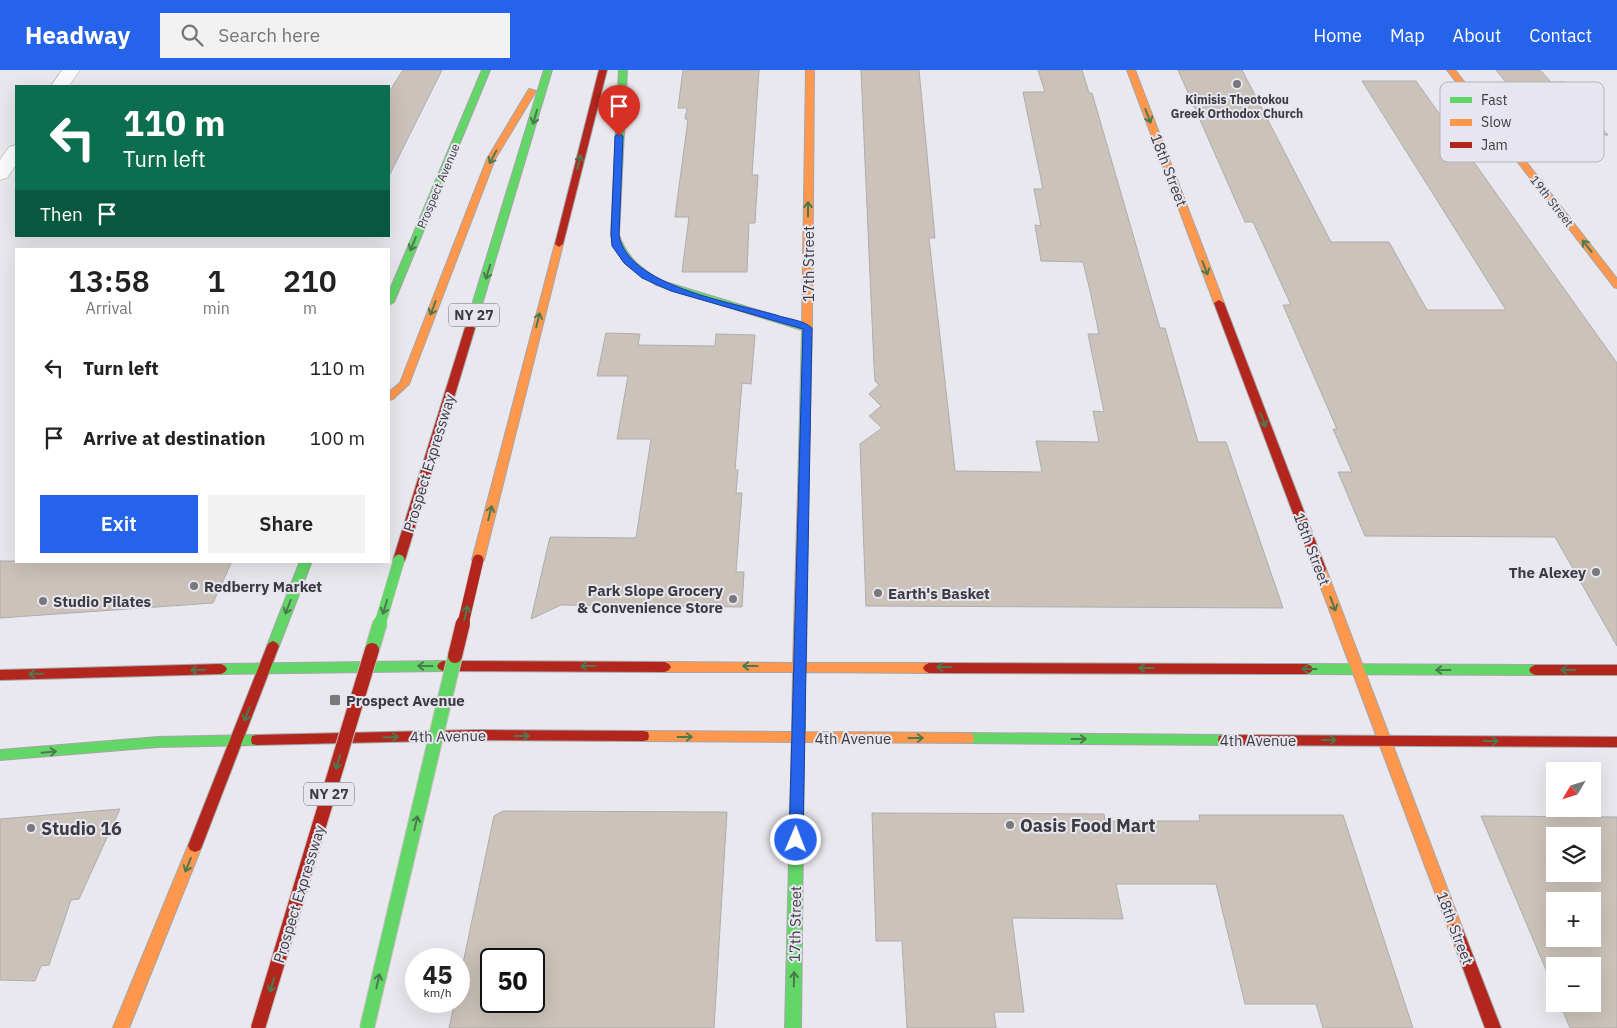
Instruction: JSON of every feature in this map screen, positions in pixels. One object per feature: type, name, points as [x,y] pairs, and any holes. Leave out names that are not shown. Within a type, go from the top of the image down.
[{"type":"main road","name":"Prospect Avenue","points":[[390,300],[486,70]]},
{"type":"main road","points":[[390,396],[404,384],[491,159],[544,70]]},
{"type":"main road","name":"Prospect Expressway","points":[[258,1028],[398,560],[548,70]]},
{"type":"main road","points":[[367,1028],[478,560],[603,70]]},
{"type":"main road","points":[[623,70],[615,235],[621,254],[645,276],[659,283],[808,328]]},
{"type":"main road","name":"17th Street","points":[[793,1028],[799,666],[808,328],[810,70]]},
{"type":"main road","name":"18th Street","points":[[1131,70],[1493,1028]]},
{"type":"main road","name":"19th Street","points":[[1451,70],[1460,82]]},
{"type":"main road","name":"19th Street","points":[[1522,162],[1617,285]]},
{"type":"main road","points":[[121,1028],[237,740],[305,563]]},
{"type":"main road","points":[[0,675],[332,666],[1617,670]]},
{"type":"main road","name":"4th Avenue","points":[[0,755],[158,742],[474,735],[1617,742]]},
{"type":"street","points":[[61,85],[71,70]]},
{"type":"street","points":[[0,174],[15,152]]},
{"type":"building","points":[[403,70],[442,70],[390,174],[390,90]]},
{"type":"building","points":[[683,70],[759,70],[752,175],[758,175],[755,223],[749,223],[747,272],[682,272],[689,217],[675,217],[688,119],[685,119],[687,108],[678,108]]},
{"type":"building","points":[[861,70],[919,70],[935,238],[929,238],[955,471],[1042,472],[1036,441],[1099,442],[1093,411],[1104,412],[1088,334],[1099,334],[1083,262],[1041,261],[1035,225],[1041,226],[1034,189],[1043,189],[1023,92],[1045,92],[1038,70],[1082,70],[1089,93],[1092,93],[1160,328],[1165,328],[1198,442],[1226,442],[1283,608],[866,606],[860,444],[882,428],[869,416],[881,406],[869,394],[879,385],[875,381],[874,366]]},
{"type":"building","points":[[1178,70],[1242,70],[1331,242],[1389,242],[1427,310],[1506,310],[1362,81],[1416,81],[1440,115],[1440,162],[1474,162],[1617,363],[1617,646],[1555,537],[1365,536],[1338,472],[1352,472],[1333,429],[1337,429],[1283,305],[1291,305],[1253,222],[1245,222]]},
{"type":"building","points":[[1496,70],[1540,70],[1551,82],[1506,82]]},
{"type":"building","points":[[606,333],[640,334],[638,345],[715,346],[716,334],[755,335],[751,384],[742,383],[735,470],[738,470],[736,493],[742,493],[736,572],[744,572],[742,607],[561,605],[531,619],[550,537],[636,538],[651,439],[617,439],[628,376],[597,376]]},
{"type":"building","points":[[0,561],[15,561],[15,563],[231,563],[213,603],[0,618]]},
{"type":"building","points":[[120,809],[79,899],[71,900],[49,965],[41,966],[35,981],[0,980],[0,819]]},
{"type":"building","points":[[503,811],[727,812],[714,1028],[449,1028],[452,1013],[470,1013],[470,948],[466,948],[494,816]]},
{"type":"building","points":[[872,813],[1104,814],[1105,821],[1200,821],[1199,815],[1343,815],[1413,1028],[1323,1028],[1316,1004],[1245,1004],[1216,884],[1116,884],[1123,919],[1012,918],[1024,1012],[994,1012],[996,1028],[907,1028],[902,941],[876,941]]},
{"type":"building","points":[[1481,816],[1546,816],[1546,818],[1617,817],[1617,1028],[1570,1028],[1563,1012],[1601,1012],[1601,957],[1546,957],[1546,970]]},
{"type":"traffic: fast","points":[[390,300],[486,70]]},
{"type":"traffic: fast","points":[[470,328],[548,70]]},
{"type":"traffic: fast","points":[[623,70],[615,235],[621,251],[631,264],[659,283],[807,328]]},
{"type":"traffic: fast","points":[[803,491],[807,328]]},
{"type":"traffic: fast","points":[[372,650],[399,560]]},
{"type":"traffic: fast","points":[[273,646],[305,563]]},
{"type":"traffic: fast","points":[[367,1028],[455,656]]},
{"type":"traffic: fast","points":[[221,669],[443,666]]},
{"type":"traffic: fast","points":[[1307,669],[1535,670]]},
{"type":"traffic: fast","points":[[793,1028],[798,737]]},
{"type":"traffic: fast","points":[[968,738],[1224,740]]},
{"type":"traffic: fast","points":[[0,755],[158,742],[257,740]]},
{"type":"traffic: slow","points":[[807,328],[810,70]]},
{"type":"traffic: slow","points":[[1131,70],[1219,303]]},
{"type":"traffic: slow","points":[[1451,70],[1460,82]]},
{"type":"traffic: slow","points":[[390,396],[404,384],[491,159],[532,91]]},
{"type":"traffic: slow","points":[[1522,162],[1617,285]]},
{"type":"traffic: slow","points":[[478,560],[559,244]]},
{"type":"traffic: slow","points":[[798,737],[803,491]]},
{"type":"traffic: slow","points":[[1320,569],[1456,930]]},
{"type":"traffic: slow","points":[[665,667],[929,668]]},
{"type":"traffic: slow","points":[[643,736],[968,738]]},
{"type":"traffic: slow","points":[[121,1028],[195,846]]},
{"type":"traffic: jam","points":[[559,244],[603,70]]},
{"type":"traffic: jam","points":[[1219,303],[1320,569]]},
{"type":"traffic: jam","points":[[399,560],[470,328]]},
{"type":"traffic: jam","points":[[455,656],[478,560]]},
{"type":"traffic: jam","points":[[195,846],[273,646]]},
{"type":"traffic: jam","points":[[258,1028],[372,650]]},
{"type":"traffic: jam","points":[[443,666],[665,667]]},
{"type":"traffic: jam","points":[[929,668],[1307,669]]},
{"type":"traffic: jam","points":[[0,675],[221,669]]},
{"type":"traffic: jam","points":[[1535,670],[1617,670]]},
{"type":"traffic: jam","points":[[257,740],[474,735],[643,736]]},
{"type":"traffic: jam","points":[[1224,740],[1617,742]]},
{"type":"traffic: jam","points":[[1456,930],[1493,1028]]},
{"type":"place","name":"Kimisis Theotokou Greek Orthodox Church","points":[[1237,84]]},
{"type":"place","name":"The Alexey","points":[[1596,572]]},
{"type":"place","name":"Redberry Market","points":[[194,586]]},
{"type":"place","name":"Earth's Basket","points":[[878,593]]},
{"type":"place","name":"Park Slope Grocery & Convenience Store","points":[[733,599]]},
{"type":"place","name":"Studio Pilates","points":[[43,601]]},
{"type":"place","name":"Prospect Avenue","points":[[335,700]]},
{"type":"place","name":"Oasis Food Mart","points":[[1010,825]]},
{"type":"place","name":"Studio 16","points":[[31,828]]},
{"type":"route","points":[[619,136],[615,235],[616,246],[627,261],[645,276],[674,289],[808,328],[796,840]]}]
